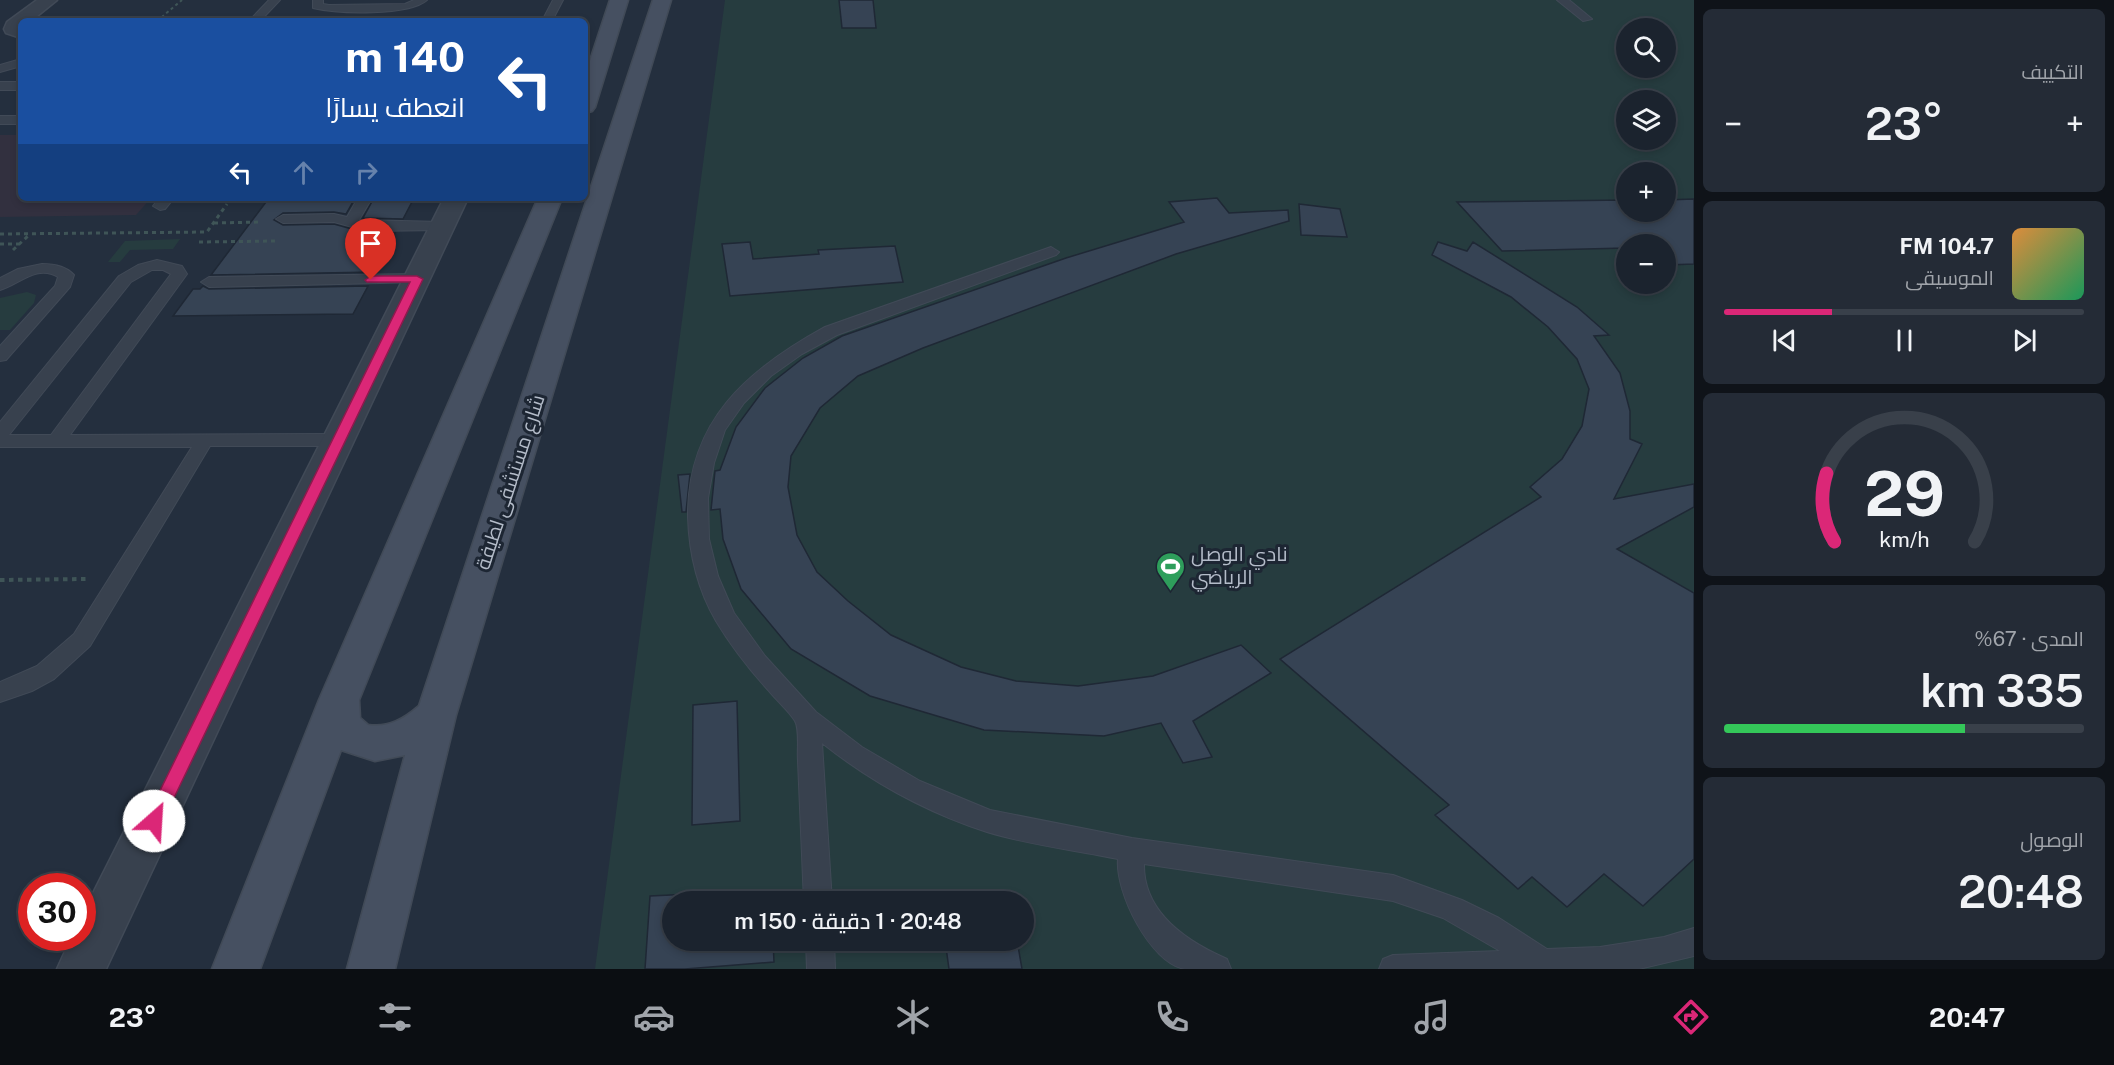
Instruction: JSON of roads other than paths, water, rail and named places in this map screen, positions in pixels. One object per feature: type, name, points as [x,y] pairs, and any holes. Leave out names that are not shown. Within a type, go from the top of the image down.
[{"type":"main road","points":[[588,97],[619,0]]},
{"type":"main road","name":"شارع مستشفى لطيفة","points":[[371,969],[436,715],[662,0]]},
{"type":"main road","points":[[237,969],[339,700],[549,201]]},
{"type":"main road","points":[[339,700],[337,714],[342,727],[351,736],[365,742],[398,740],[426,725],[436,715]]},
{"type":"street","points":[[24,18],[48,0]]},
{"type":"street","points":[[81,969],[341,440],[449,212]]},
{"type":"lane","points":[[257,18],[275,0]]},
{"type":"lane","points":[[318,0],[317,6],[329,8],[400,7],[422,0]]},
{"type":"lane","points":[[549,18],[558,0]]},
{"type":"lane","points":[[1562,0],[1587,19]]},
{"type":"lane","points":[[0,69],[18,63]]},
{"type":"lane","points":[[0,86],[18,86]]},
{"type":"lane","points":[[0,120],[18,120]]},
{"type":"lane","points":[[350,224],[363,201]]},
{"type":"lane","points":[[283,219],[334,218],[367,227],[449,212]]},
{"type":"lane","points":[[1051,252],[831,331],[796,350],[765,372],[738,399],[716,429],[704,463],[698,498],[699,539],[707,576],[725,617],[757,662],[808,719],[853,754],[911,789],[989,822],[1132,850],[1393,888],[1423,896],[1484,923],[1544,966]]},
{"type":"lane","points":[[0,434],[125,279],[139,270],[158,265],[177,268],[178,274],[56,441]]},
{"type":"lane","points":[[0,285],[15,276],[41,269],[52,269],[66,275],[62,287],[0,356]]},
{"type":"lane","points":[[209,282],[417,279]]},
{"type":"lane","points":[[0,692],[26,684],[49,672],[69,656],[82,640],[205,440]]},
{"type":"lane","points":[[0,441],[341,440]]},
{"type":"lane","points":[[808,719],[817,891]]},
{"type":"lane","points":[[1132,850],[1131,874],[1139,902],[1176,958],[1217,969]]},
{"type":"lane","points":[[1393,969],[1544,966],[1600,961],[1664,951],[1694,942]]},
{"type":"lane","points":[[820,951],[821,969]]},
{"type":"place","name":"نادي الوصل الرياضي","points":[[1170,592]]}]
